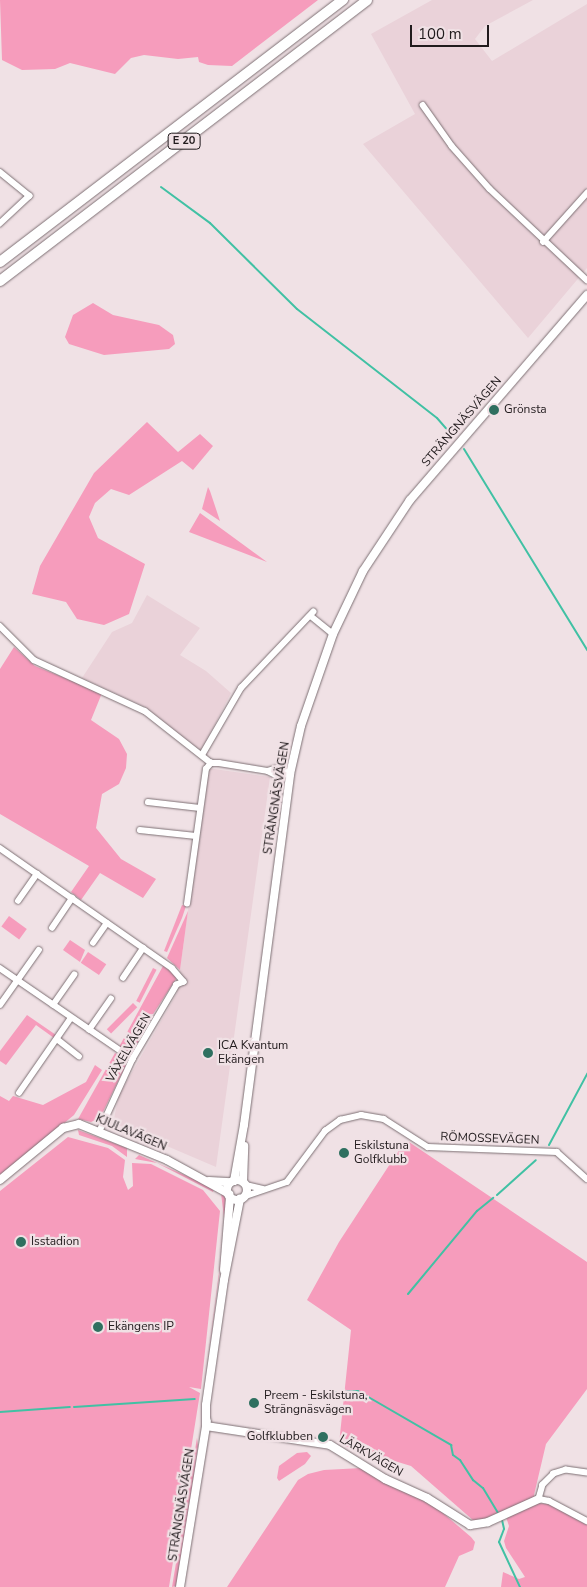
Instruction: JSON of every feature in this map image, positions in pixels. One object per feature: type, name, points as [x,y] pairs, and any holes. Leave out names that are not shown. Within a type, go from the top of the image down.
[{"type":"highway","name":"E 20","points":[[0,262],[343,0]]},
{"type":"highway","name":"E 20","points":[[0,281],[367,0]]},
{"type":"main road","name":"STRÄNGNÄSVÄGEN","points":[[180,1587],[212,1399],[211,1380],[224,1280],[229,1195],[244,1125],[290,774],[304,718],[333,634],[363,571],[410,500],[587,295]]},
{"type":"main road","name":"KJULAVÄGEN","points":[[0,1180],[69,1125],[79,1124],[100,1131],[209,1181],[229,1195],[242,1198]]},
{"type":"main road","name":"STRÄNGNÄSVÄGEN","points":[[224,1280],[244,1183],[244,1125]]},
{"type":"main road","name":"KJULAVÄGEN","points":[[209,1181],[244,1183]]},
{"type":"main road","name":"LÄRKVÄGEN","points":[[206,1426],[330,1445],[385,1479],[427,1498],[470,1525],[480,1526],[539,1500]]},
{"type":"street","points":[[423,105],[472,169],[543,242],[587,280]]},
{"type":"street","points":[[0,172],[30,196],[0,224]]},
{"type":"street","points":[[543,242],[587,193]]},
{"type":"street","points":[[202,755],[231,703],[247,681],[312,614],[333,634]]},
{"type":"street","points":[[0,626],[34,660],[145,711],[211,763],[268,771],[278,768],[290,774]]},
{"type":"street","points":[[187,904],[203,775],[211,763]]},
{"type":"street","points":[[148,802],[200,808]]},
{"type":"street","points":[[140,830],[196,836]]},
{"type":"street","points":[[1,850],[143,948],[123,978]]},
{"type":"street","points":[[18,901],[37,874]]},
{"type":"street","points":[[52,928],[72,898]]},
{"type":"street","points":[[93,943],[107,923]]},
{"type":"street","name":"VÄXELVÄGEN","points":[[100,1131],[112,1098],[132,1059],[178,985],[184,982],[178,972],[143,948]]},
{"type":"street","points":[[0,1005],[39,950]]},
{"type":"street","points":[[0,968],[132,1059]]},
{"type":"street","points":[[53,1005],[74,975]]},
{"type":"street","points":[[89,1030],[111,999]]},
{"type":"street","points":[[19,1093],[71,1018]]},
{"type":"street","points":[[57,1039],[80,1056]]},
{"type":"street","name":"RÖMOSSEVÄGEN","points":[[242,1198],[287,1182],[332,1125],[361,1115],[384,1120],[428,1147],[557,1152],[587,1179]]},
{"type":"street","points":[[244,1183],[268,1190]]},
{"type":"street","points":[[587,1474],[566,1470],[554,1474],[543,1485],[539,1500],[549,1501],[587,1521]]},
{"type":"shaded area","points":[[0,0],[318,0],[232,66],[208,65],[199,62],[198,57],[178,59],[144,55],[131,58],[115,74],[70,63],[55,69],[22,70],[2,60]]},
{"type":"shaded area","points":[[432,0],[533,0],[485,26],[475,39],[492,61],[587,4],[587,268],[528,338],[363,144],[415,114],[371,34]]},
{"type":"shaded area","points":[[93,303],[113,315],[159,325],[173,335],[175,344],[169,349],[104,355],[69,344],[65,337],[73,315]]},
{"type":"shaded area","points":[[147,422],[178,452],[200,434],[213,446],[193,470],[182,461],[129,495],[111,489],[95,503],[89,517],[98,538],[145,564],[129,614],[104,625],[77,619],[66,602],[32,594],[40,566],[94,473]]},
{"type":"shaded area","points":[[208,487],[210,491],[220,521],[202,509]]},
{"type":"shaded area","points":[[200,513],[241,543],[267,562],[189,532]]},
{"type":"shaded area","points":[[147,595],[200,628],[180,655],[206,671],[231,693],[202,750],[196,749],[145,707],[82,678],[112,632],[132,623]]},
{"type":"shaded area","points":[[14,647],[35,666],[102,693],[91,720],[119,739],[127,754],[126,768],[119,784],[102,794],[96,828],[121,859],[156,879],[143,898],[100,873],[81,900],[71,892],[89,866],[0,814],[0,669]]},
{"type":"shaded area","points":[[207,768],[270,777],[216,1167],[113,1123],[119,1095],[177,993]]},
{"type":"shaded area","points":[[182,905],[186,906],[182,918],[167,952],[164,951]]},
{"type":"shaded area","points":[[188,911],[180,970],[167,958]]},
{"type":"shaded area","points":[[9,916],[27,929],[19,939],[1,927]]},
{"type":"shaded area","points":[[70,940],[85,950],[80,962],[63,950]]},
{"type":"shaded area","points":[[88,952],[106,964],[99,975],[81,963]]},
{"type":"shaded area","points":[[163,966],[176,975],[176,979],[142,1031],[136,1048],[132,1053],[126,1052],[119,1047]]},
{"type":"shaded area","points":[[153,968],[157,970],[140,1003],[136,1001]]},
{"type":"shaded area","points":[[133,1003],[137,1007],[111,1033],[107,1029]]},
{"type":"shaded area","points":[[27,1015],[56,1035],[54,1038],[36,1025],[6,1065],[0,1061],[0,1051]]},
{"type":"shaded area","points":[[115,1053],[126,1059],[126,1065],[100,1118],[91,1122],[78,1119]]},
{"type":"shaded area","points":[[95,1065],[102,1070],[74,1115],[0,1176],[0,1096],[9,1101],[13,1096],[43,1105],[86,1082]]},
{"type":"shaded area","points":[[78,1130],[127,1148],[127,1157],[112,1146],[79,1135]]},
{"type":"shaded area","name":"Ekängens IP","points":[[68,1137],[108,1148],[125,1160],[123,1177],[128,1190],[133,1186],[132,1163],[151,1164],[203,1190],[220,1211],[201,1389],[189,1387],[200,1393],[169,1587],[0,1587],[0,1191]]},
{"type":"shaded area","points":[[405,1141],[587,1262],[587,1389],[546,1444],[534,1495],[537,1503],[549,1504],[587,1525],[587,1587],[501,1587],[503,1572],[519,1579],[525,1577],[506,1548],[504,1541],[509,1526],[506,1517],[474,1521],[411,1466],[339,1444],[351,1330],[307,1300],[339,1242]]},
{"type":"shaded area","points":[[139,1155],[214,1188],[213,1192],[157,1163],[135,1159]]},
{"type":"shaded area","points":[[221,1193],[229,1201],[203,1397],[225,1226]]},
{"type":"shaded area","points":[[197,1438],[198,1446],[183,1550],[176,1586],[172,1587]]},
{"type":"shaded area","points":[[307,1452],[311,1456],[305,1464],[279,1481],[277,1478],[279,1466],[297,1453]]},
{"type":"shaded area","points":[[362,1468],[430,1502],[475,1542],[473,1550],[459,1556],[445,1587],[227,1587],[298,1480],[308,1474],[324,1470]]},
{"type":"waterway","points":[[161,187],[210,223],[297,309],[437,418],[451,434]]},
{"type":"waterway","points":[[464,449],[587,650]]},
{"type":"waterway","points":[[549,1145],[587,1074]]},
{"type":"waterway","points":[[497,1195],[536,1160]]},
{"type":"waterway","points":[[408,1294],[477,1211],[493,1198]]},
{"type":"waterway","points":[[320,1393],[358,1391],[451,1445],[453,1455],[460,1460],[473,1480],[483,1488],[499,1515]]},
{"type":"waterway","points":[[74,1407],[195,1399]]},
{"type":"waterway","points":[[0,1412],[70,1407]]},
{"type":"waterway","points":[[502,1520],[504,1529],[499,1542],[520,1587]]},
{"type":"place","name":"Grönsta","points":[[494,410]]},
{"type":"place","name":"ICA Kvantum Ekängen","points":[[208,1053]]},
{"type":"place","name":"Eskilstuna Golfklubb","points":[[344,1153]]},
{"type":"place","name":"Isstadion","points":[[21,1242]]},
{"type":"place","name":"Ekängens IP","points":[[98,1327]]},
{"type":"place","name":"Preem - Eskilstuna, Strängnäsvägen","points":[[254,1403]]},
{"type":"place","name":"Golfklubben","points":[[323,1437]]}]
